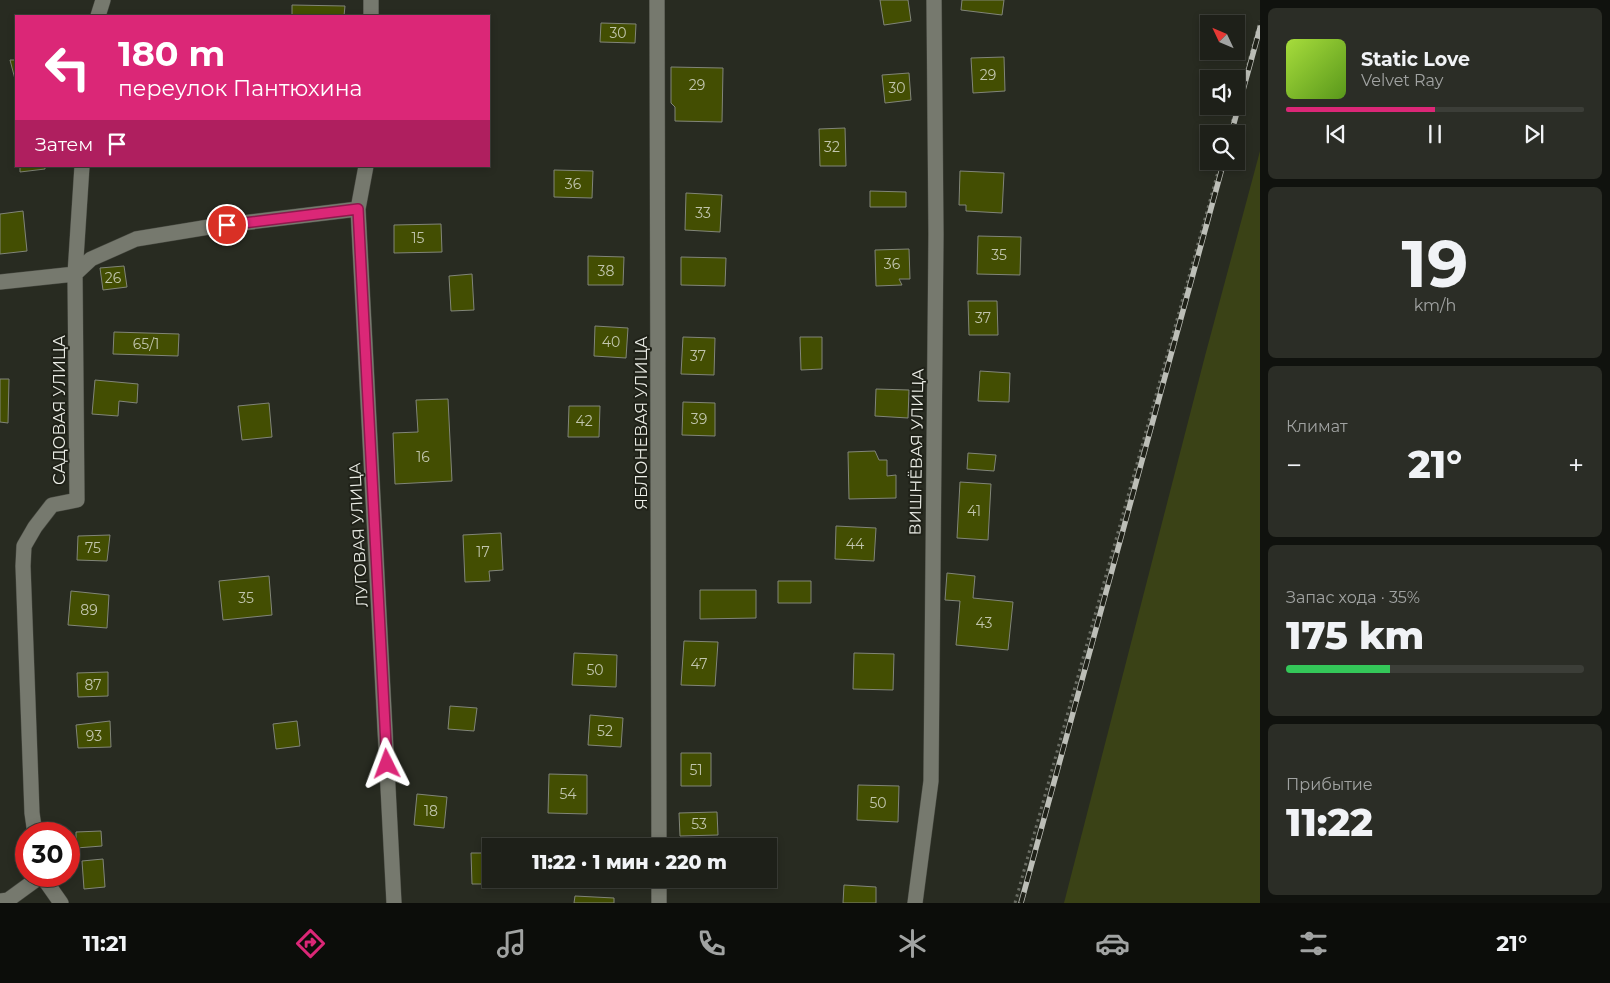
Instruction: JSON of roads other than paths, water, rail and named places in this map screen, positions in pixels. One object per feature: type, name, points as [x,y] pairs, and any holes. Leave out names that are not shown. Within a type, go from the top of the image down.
[{"type":"street","points":[[98,15],[103,0]]},
{"type":"street","points":[[371,0],[371,15]]},
{"type":"street","name":"ЯБЛОНЕВАЯ УЛИЦА","points":[[657,0],[659,838]]},
{"type":"street","name":"ВИШНЁВАЯ УЛИЦА","points":[[915,903],[931,781],[936,234],[934,0]]},
{"type":"street","name":"САДОВАЯ УЛИЦА","points":[[33,822],[23,566],[24,546],[35,527],[52,505],[77,500],[75,274],[82,167]]},
{"type":"street","name":"ЛУГОВАЯ УЛИЦА","points":[[366,167],[358,209],[394,903]]},
{"type":"street","points":[[0,282],[75,274],[91,259],[136,239],[209,227],[358,209]]},
{"type":"street","points":[[0,902],[8,900],[26,887]]},
{"type":"street","points":[[50,887],[61,903]]},
{"type":"street","points":[[659,888],[659,903]]},
{"type":"railway","points":[[1233,125],[1260,28]]},
{"type":"railway","points":[[1021,903],[1222,170]]}]
